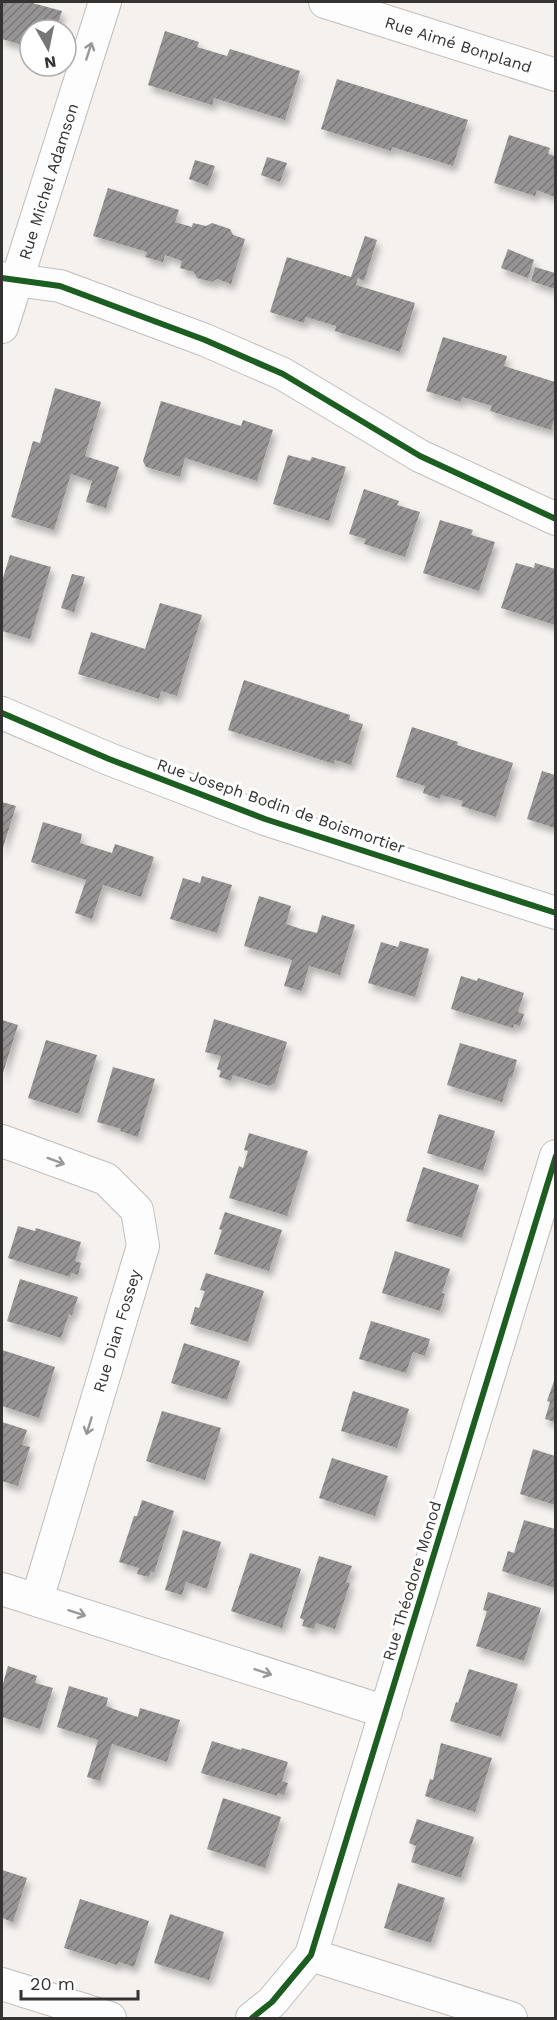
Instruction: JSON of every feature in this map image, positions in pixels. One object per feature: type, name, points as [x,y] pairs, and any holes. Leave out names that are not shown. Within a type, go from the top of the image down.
[{"type":"street","name":"Rue Michel Adamson","points":[[2,327],[9,279],[105,2]]},
{"type":"street","name":"Rue Aimé Bonpland","points":[[325,2],[555,75]]},
{"type":"street","points":[[9,279],[60,286],[204,340],[273,370],[420,456],[555,519]]},
{"type":"street","name":"Rue Joseph Bodin de Boismortier","points":[[2,713],[109,759],[265,819],[555,913]]},
{"type":"street","name":"Rue Dian Fossey","points":[[2,1141],[106,1179],[137,1210],[143,1246],[37,1600]]},
{"type":"street","name":"Rue Théodore Monod","points":[[262,2010],[311,1955],[555,1155]]},
{"type":"street","points":[[2,1589],[386,1712]]},
{"type":"street","points":[[311,1955],[511,2019]]},
{"type":"street","points":[[2,1984],[110,2019]]},
{"type":"building","points":[[2,2],[29,2],[62,11],[60,18],[18,18],[18,44],[2,39]]},
{"type":"building","points":[[165,31],[199,42],[197,47],[227,56],[230,49],[300,71],[285,120],[214,98],[212,105],[148,85]]},
{"type":"building","points":[[337,79],[468,120],[453,166],[392,147],[391,151],[321,129]]},
{"type":"building","points":[[509,135],[550,148],[548,154],[555,156],[555,197],[537,190],[535,196],[494,183]]},
{"type":"building","points":[[267,157],[287,163],[280,182],[261,175]]},
{"type":"building","points":[[195,160],[215,166],[208,186],[189,179]]},
{"type":"building","points":[[108,188],[179,210],[175,222],[192,227],[193,223],[206,226],[212,223],[230,229],[233,235],[245,239],[231,284],[217,279],[212,282],[197,278],[194,272],[180,268],[182,261],[165,255],[163,262],[145,257],[147,252],[93,236]]},
{"type":"building","points":[[365,236],[377,240],[364,281],[358,278],[356,285],[415,303],[400,352],[335,331],[336,326],[306,317],[304,323],[270,312],[287,257],[351,277]]},
{"type":"building","points":[[508,249],[534,260],[528,278],[501,268]]},
{"type":"building","points":[[535,267],[555,273],[555,289],[531,281]]},
{"type":"building","points":[[443,337],[507,356],[504,366],[555,382],[555,416],[551,430],[490,411],[492,406],[462,397],[461,402],[426,391]]},
{"type":"building","points":[[55,388],[101,402],[85,456],[119,467],[106,508],[86,502],[92,481],[71,474],[54,530],[11,517],[33,441],[40,443]]},
{"type":"building","points":[[161,401],[241,426],[243,420],[273,430],[257,481],[185,458],[180,477],[146,467],[143,461]]},
{"type":"building","points":[[288,455],[310,461],[312,457],[346,467],[329,521],[273,504]]},
{"type":"building","points":[[364,489],[399,501],[397,505],[420,512],[405,557],[364,544],[366,539],[349,534]]},
{"type":"building","points":[[440,520],[473,530],[471,535],[495,542],[479,591],[423,573]]},
{"type":"building","points":[[10,555],[51,567],[30,639],[2,631],[2,578]]},
{"type":"building","points":[[516,563],[534,568],[535,563],[555,569],[555,625],[501,608]]},
{"type":"building","points":[[72,574],[85,577],[74,612],[61,608]]},
{"type":"building","points":[[160,603],[202,615],[177,696],[161,691],[159,699],[78,674],[91,632],[145,649]]},
{"type":"building","points":[[244,680],[350,715],[349,720],[363,724],[351,765],[335,760],[334,764],[228,730]]},
{"type":"building","points":[[412,727],[458,742],[457,745],[513,763],[496,817],[461,806],[463,801],[441,795],[440,799],[423,793],[425,786],[396,777]]},
{"type":"building","points":[[542,771],[555,775],[555,828],[527,819]]},
{"type":"building","points":[[2,802],[16,806],[2,851]]},
{"type":"building","points":[[43,822],[82,834],[80,843],[112,853],[115,844],[154,857],[141,897],[103,885],[92,919],[75,913],[86,880],[31,862]]},
{"type":"building","points":[[202,876],[232,885],[217,933],[170,919],[183,878],[200,883]]},
{"type":"building","points":[[259,896],[291,906],[286,924],[301,929],[317,933],[322,915],[355,925],[340,975],[309,966],[302,991],[284,986],[292,960],[244,946]]},
{"type":"building","points":[[400,941],[429,949],[415,997],[368,983],[381,942],[398,947]]},
{"type":"building","points":[[461,976],[477,981],[478,978],[524,993],[518,1012],[524,1014],[520,1026],[514,1024],[513,1028],[451,1009]]},
{"type":"building","points":[[214,1019],[287,1042],[275,1083],[269,1086],[233,1075],[231,1081],[219,1077],[221,1071],[217,1069],[221,1056],[205,1052]]},
{"type":"building","points":[[2,1020],[18,1025],[2,1076]]},
{"type":"building","points":[[46,1040],[97,1055],[79,1114],[28,1098]]},
{"type":"building","points":[[460,1043],[517,1060],[502,1102],[447,1085]]},
{"type":"building","points":[[113,1067],[155,1079],[138,1137],[97,1122]]},
{"type":"building","points":[[439,1114],[495,1131],[483,1171],[427,1153]]},
{"type":"building","points":[[249,1133],[308,1151],[287,1216],[229,1198],[239,1166],[243,1168],[248,1151],[244,1150]]},
{"type":"building","points":[[423,1167],[479,1185],[462,1238],[406,1221]]},
{"type":"building","points":[[225,1212],[282,1230],[269,1271],[214,1254]]},
{"type":"building","points":[[18,1226],[35,1231],[36,1228],[81,1242],[75,1261],[81,1263],[78,1275],[71,1273],[70,1277],[8,1258]]},
{"type":"building","points":[[395,1251],[450,1269],[442,1293],[445,1294],[440,1311],[382,1293]]},
{"type":"building","points":[[206,1273],[264,1291],[248,1342],[190,1324],[195,1307],[199,1308],[205,1291],[200,1290]]},
{"type":"building","points":[[20,1279],[78,1297],[72,1315],[69,1314],[61,1338],[7,1321]]},
{"type":"building","points":[[371,1321],[430,1339],[425,1356],[413,1352],[406,1373],[359,1359]]},
{"type":"building","points":[[184,1343],[240,1361],[227,1400],[171,1383]]},
{"type":"building","points":[[2,1350],[55,1367],[39,1418],[2,1406]]},
{"type":"building","points":[[554,1381],[555,1422],[545,1419],[550,1402],[547,1401]]},
{"type":"building","points":[[353,1391],[409,1409],[397,1448],[341,1431]]},
{"type":"building","points":[[162,1411],[221,1428],[205,1480],[146,1461]]},
{"type":"building","points":[[2,1422],[27,1430],[22,1445],[30,1447],[18,1486],[2,1481]]},
{"type":"building","points":[[533,1449],[555,1456],[555,1505],[520,1494]]},
{"type":"building","points":[[332,1458],[388,1476],[375,1516],[319,1498]]},
{"type":"building","points":[[142,1500],[174,1511],[154,1573],[151,1571],[149,1577],[137,1574],[139,1568],[119,1562],[134,1516],[137,1516]]},
{"type":"building","points":[[524,1520],[555,1529],[555,1588],[502,1571],[508,1551],[514,1553]]},
{"type":"building","points":[[183,1530],[221,1542],[207,1589],[186,1582],[182,1595],[165,1590]]},
{"type":"building","points":[[250,1553],[301,1569],[282,1628],[231,1611]]},
{"type":"building","points":[[319,1556],[352,1566],[346,1582],[350,1583],[335,1629],[316,1623],[314,1629],[302,1626],[304,1620],[300,1618]]},
{"type":"building","points":[[488,1592],[541,1608],[524,1661],[476,1646],[487,1611],[483,1610]]},
{"type":"building","points":[[8,1666],[37,1676],[35,1683],[53,1688],[40,1729],[2,1717],[2,1687]]},
{"type":"building","points":[[469,1669],[518,1684],[501,1737],[450,1721]]},
{"type":"building","points":[[69,1686],[108,1698],[106,1706],[138,1717],[140,1708],[180,1720],[167,1762],[112,1744],[100,1781],[87,1777],[98,1740],[57,1727]]},
{"type":"building","points":[[212,1741],[288,1762],[282,1781],[288,1783],[284,1795],[278,1793],[277,1796],[201,1773]]},
{"type":"building","points":[[441,1743],[492,1758],[475,1812],[425,1796],[430,1779],[433,1780]]},
{"type":"building","points":[[223,1798],[281,1817],[265,1868],[207,1849]]},
{"type":"building","points":[[417,1819],[474,1837],[461,1878],[411,1862],[416,1846],[409,1843]]},
{"type":"building","points":[[2,1870],[27,1878],[13,1922],[2,1918]]},
{"type":"building","points":[[398,1883],[445,1898],[431,1943],[384,1928]]},
{"type":"building","points":[[80,1899],[149,1921],[134,1967],[119,1962],[117,1965],[64,1948]]},
{"type":"building","points":[[170,1914],[224,1932],[209,1980],[154,1963]]},
{"type":"cycle path","points":[[2,278],[60,286],[205,340],[283,374],[420,456],[556,519]]},
{"type":"cycle path","points":[[2,713],[109,759],[265,819],[556,913]]},
{"type":"cycle path","points":[[252,2018],[272,2002],[311,1955],[556,1156]]}]
